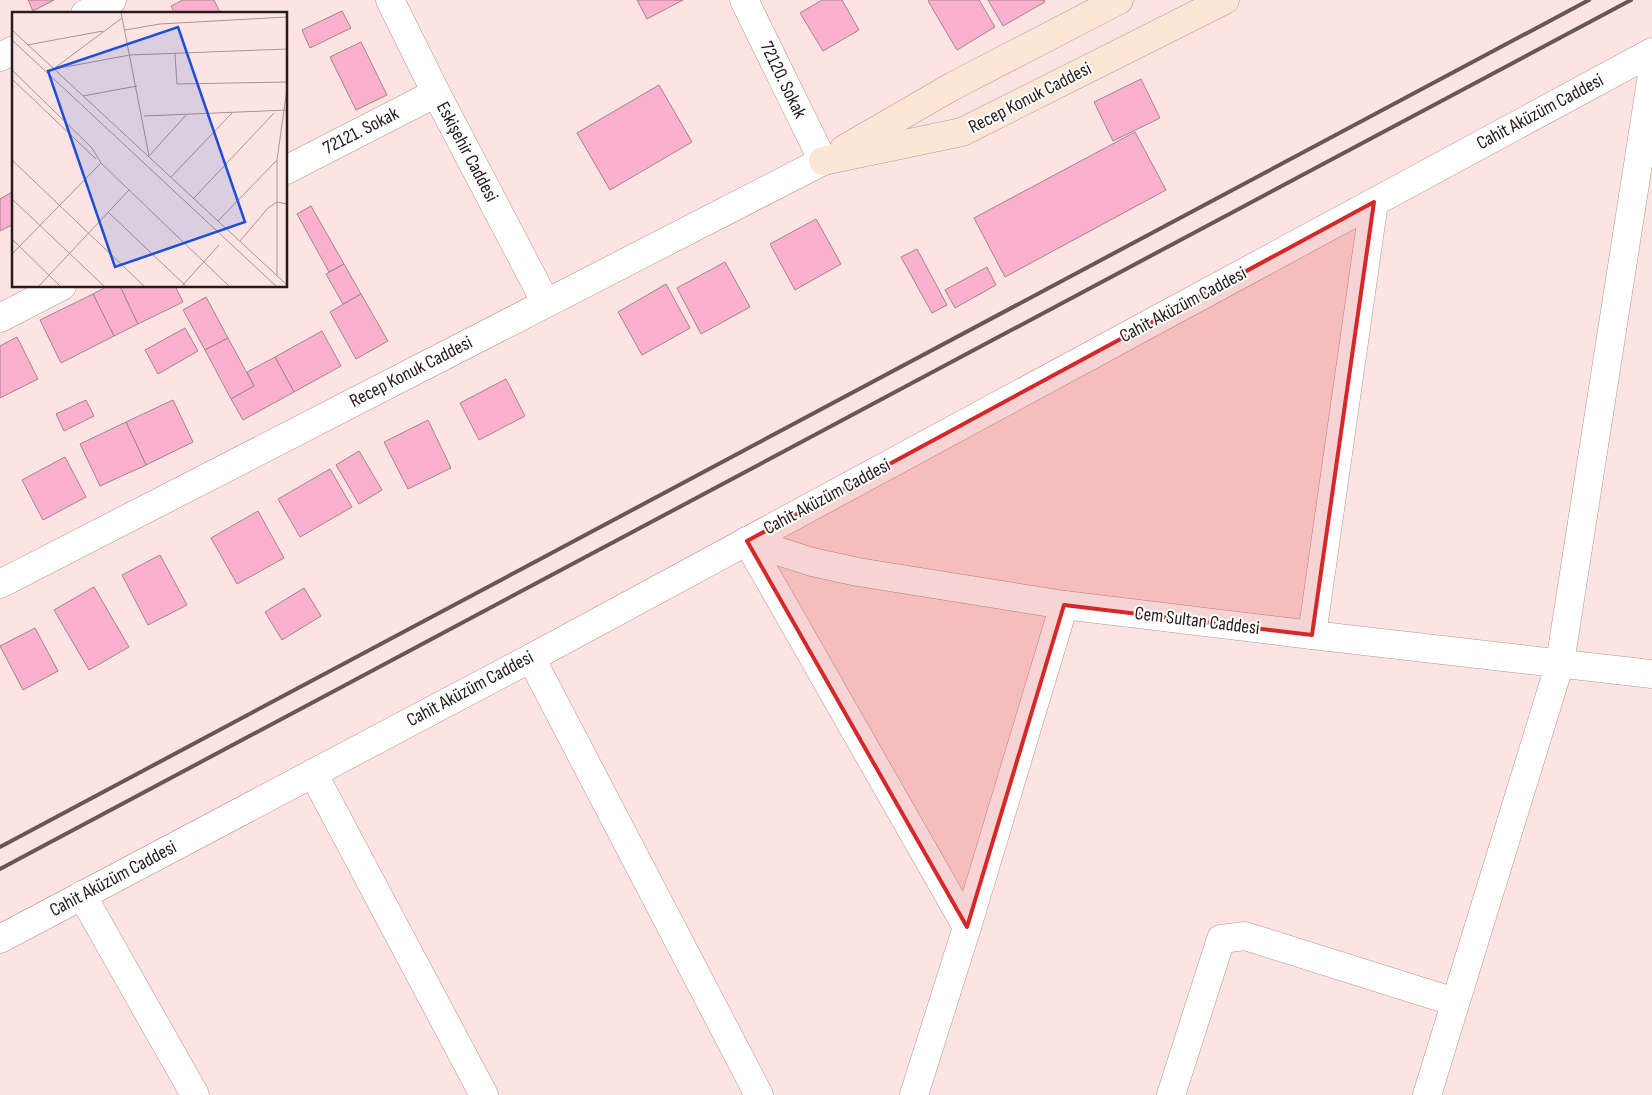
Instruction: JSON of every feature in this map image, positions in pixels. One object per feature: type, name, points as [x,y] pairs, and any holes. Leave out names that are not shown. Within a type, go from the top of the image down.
[{"type":"main road","name":"Recep Konuk Caddesi","points":[[823,161],[953,86],[1119,0]]},
{"type":"main road","name":"Recep Konuk Caddesi","points":[[823,161],[962,132],[1225,0]]},
{"type":"street","points":[[89,12],[112,0]]},
{"type":"street","name":"Eskişehir Caddesi","points":[[390,0],[436,93],[546,303]]},
{"type":"street","name":"72120. Sokak","points":[[744,0],[823,161]]},
{"type":"street","points":[[0,57],[12,51]]},
{"type":"street","name":"Cahit Aküzüm Caddesi","points":[[0,939],[530,658],[1652,52]]},
{"type":"street","points":[[1428,1095],[1560,663],[1652,75]]},
{"type":"street","name":"72121. Sokak","points":[[288,169],[436,93]]},
{"type":"street","name":"Recep Konuk Caddesi","points":[[0,584],[823,161]]},
{"type":"street","points":[[1312,636],[1374,202]]},
{"type":"street","points":[[0,318],[58,288]]},
{"type":"street","points":[[747,541],[967,927]]},
{"type":"street","name":"Cem Sultan Caddesi","points":[[747,541],[812,562],[858,572],[1064,605],[1312,636],[1652,674]]},
{"type":"street","points":[[914,1095],[967,927],[1064,605]]},
{"type":"street","points":[[530,658],[759,1095]]},
{"type":"street","points":[[313,772],[484,1095]]},
{"type":"street","points":[[82,895],[195,1095]]},
{"type":"street","points":[[1171,1095],[1221,939],[1245,936],[1455,1002]]},
{"type":"highlighted area","points":[[1374,202],[1312,635],[1064,605],[967,927],[747,541]]},
{"type":"building","points":[[28,0],[54,0],[33,11]]},
{"type":"building","points":[[183,0],[214,0],[220,12],[174,12],[171,6]]},
{"type":"building","points":[[637,0],[683,0],[647,19]]},
{"type":"building","points":[[822,0],[842,0],[859,30],[823,51],[800,13]]},
{"type":"building","points":[[979,0],[995,27],[957,50],[928,1]]},
{"type":"building","points":[[988,0],[1044,0],[1045,2],[1003,26]]},
{"type":"building","points":[[342,11],[351,28],[310,48],[302,30]]},
{"type":"building","points":[[361,42],[387,95],[356,110],[330,57]]},
{"type":"building","points":[[1141,79],[1160,118],[1113,141],[1094,102]]},
{"type":"building","points":[[659,85],[692,142],[610,190],[577,133]]},
{"type":"building","points":[[1135,132],[1166,190],[1005,277],[974,218]]},
{"type":"building","points":[[12,192],[12,225],[0,231],[0,199]]},
{"type":"building","points":[[311,206],[344,264],[329,272],[297,214]]},
{"type":"building","points":[[816,219],[841,264],[795,290],[770,244]]},
{"type":"building","points":[[917,249],[947,305],[932,313],[901,257]]},
{"type":"building","points":[[725,262],[750,307],[701,334],[677,288]]},
{"type":"building","points":[[344,264],[361,294],[343,304],[326,274]]},
{"type":"building","points":[[987,267],[996,285],[955,308],[945,290]]},
{"type":"building","points":[[666,284],[690,328],[642,355],[618,312]]},
{"type":"building","points":[[104,288],[121,288],[138,324],[114,336],[93,294]]},
{"type":"building","points":[[121,288],[176,288],[183,302],[138,324]]},
{"type":"building","points":[[93,294],[114,336],[61,363],[40,320]]},
{"type":"building","points":[[361,294],[388,341],[356,359],[330,312]]},
{"type":"building","points":[[206,297],[228,338],[205,350],[183,310]]},
{"type":"building","points":[[185,328],[198,351],[158,374],[145,350]]},
{"type":"building","points":[[322,331],[341,366],[294,392],[275,357]]},
{"type":"building","points":[[17,337],[38,379],[0,398],[0,346]]},
{"type":"building","points":[[228,338],[254,386],[231,399],[205,350]]},
{"type":"building","points":[[275,357],[294,392],[243,420],[231,399],[254,386],[247,372]]},
{"type":"building","points":[[506,379],[525,416],[479,440],[460,403]]},
{"type":"building","points":[[86,400],[94,416],[64,431],[56,414]]},
{"type":"building","points":[[173,400],[193,442],[146,465],[126,422]]},
{"type":"building","points":[[428,420],[451,468],[408,489],[384,442]]},
{"type":"building","points":[[126,422],[146,465],[100,486],[80,444]]},
{"type":"building","points":[[359,451],[382,490],[359,504],[336,465]]},
{"type":"building","points":[[65,457],[86,497],[43,520],[22,480]]},
{"type":"building","points":[[330,469],[352,507],[300,537],[278,499]]},
{"type":"building","points":[[258,511],[284,558],[237,584],[211,538]]},
{"type":"building","points":[[160,555],[187,605],[148,625],[122,575]]},
{"type":"building","points":[[94,587],[129,647],[89,670],[54,610]]},
{"type":"building","points":[[304,588],[321,616],[282,640],[265,612]]},
{"type":"building","points":[[35,628],[58,671],[23,690],[0,646]]},
{"type":"railway","points":[[0,847],[1589,0]]},
{"type":"railway","points":[[0,869],[1631,0]]}]
